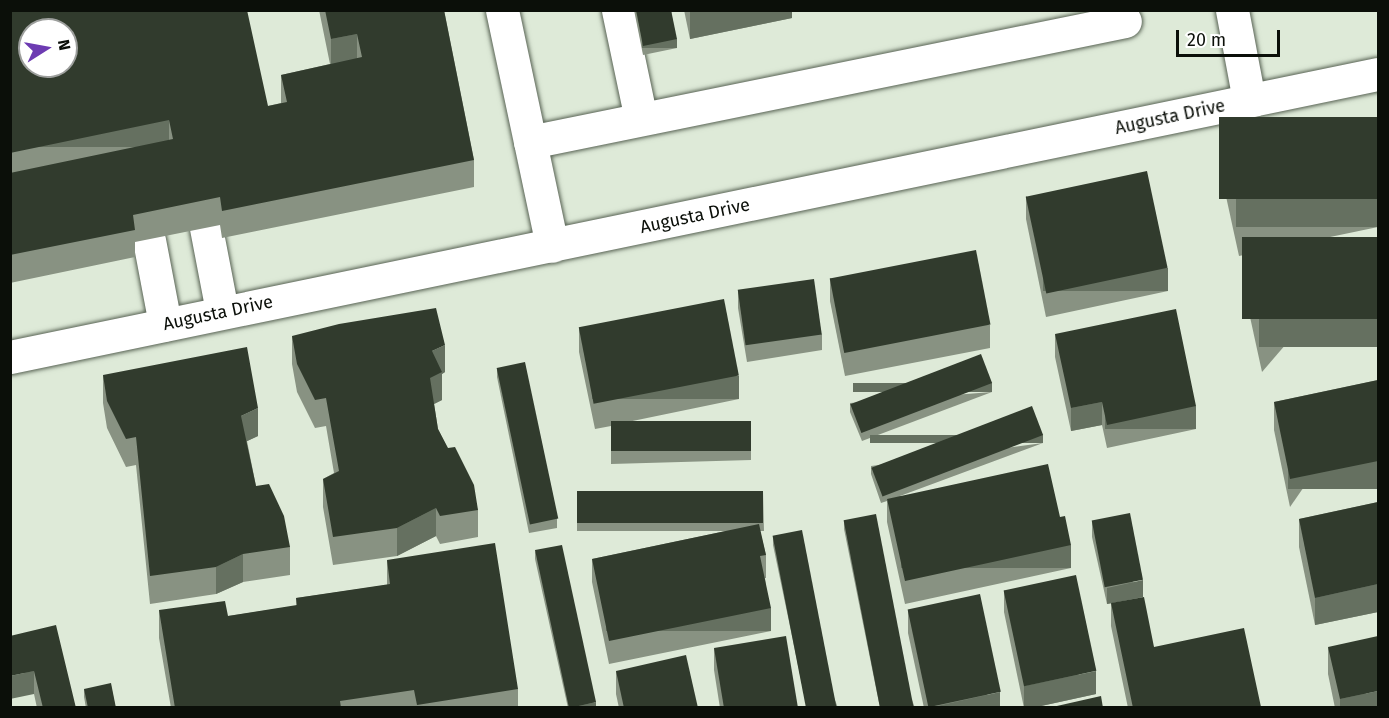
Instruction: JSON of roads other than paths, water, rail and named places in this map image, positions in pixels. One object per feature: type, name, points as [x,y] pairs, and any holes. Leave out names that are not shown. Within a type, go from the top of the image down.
[{"type":"street","points":[[502,10],[552,246]]},
{"type":"street","points":[[618,10],[641,119]]},
{"type":"street","points":[[1232,10],[1249,100]]},
{"type":"street","points":[[530,142],[1125,21]]},
{"type":"street","name":"Augusta Drive","points":[[10,357],[222,311],[552,246],[1378,74]]},
{"type":"street","points":[[206,228],[222,311]]},
{"type":"street","points":[[148,240],[165,324]]}]
